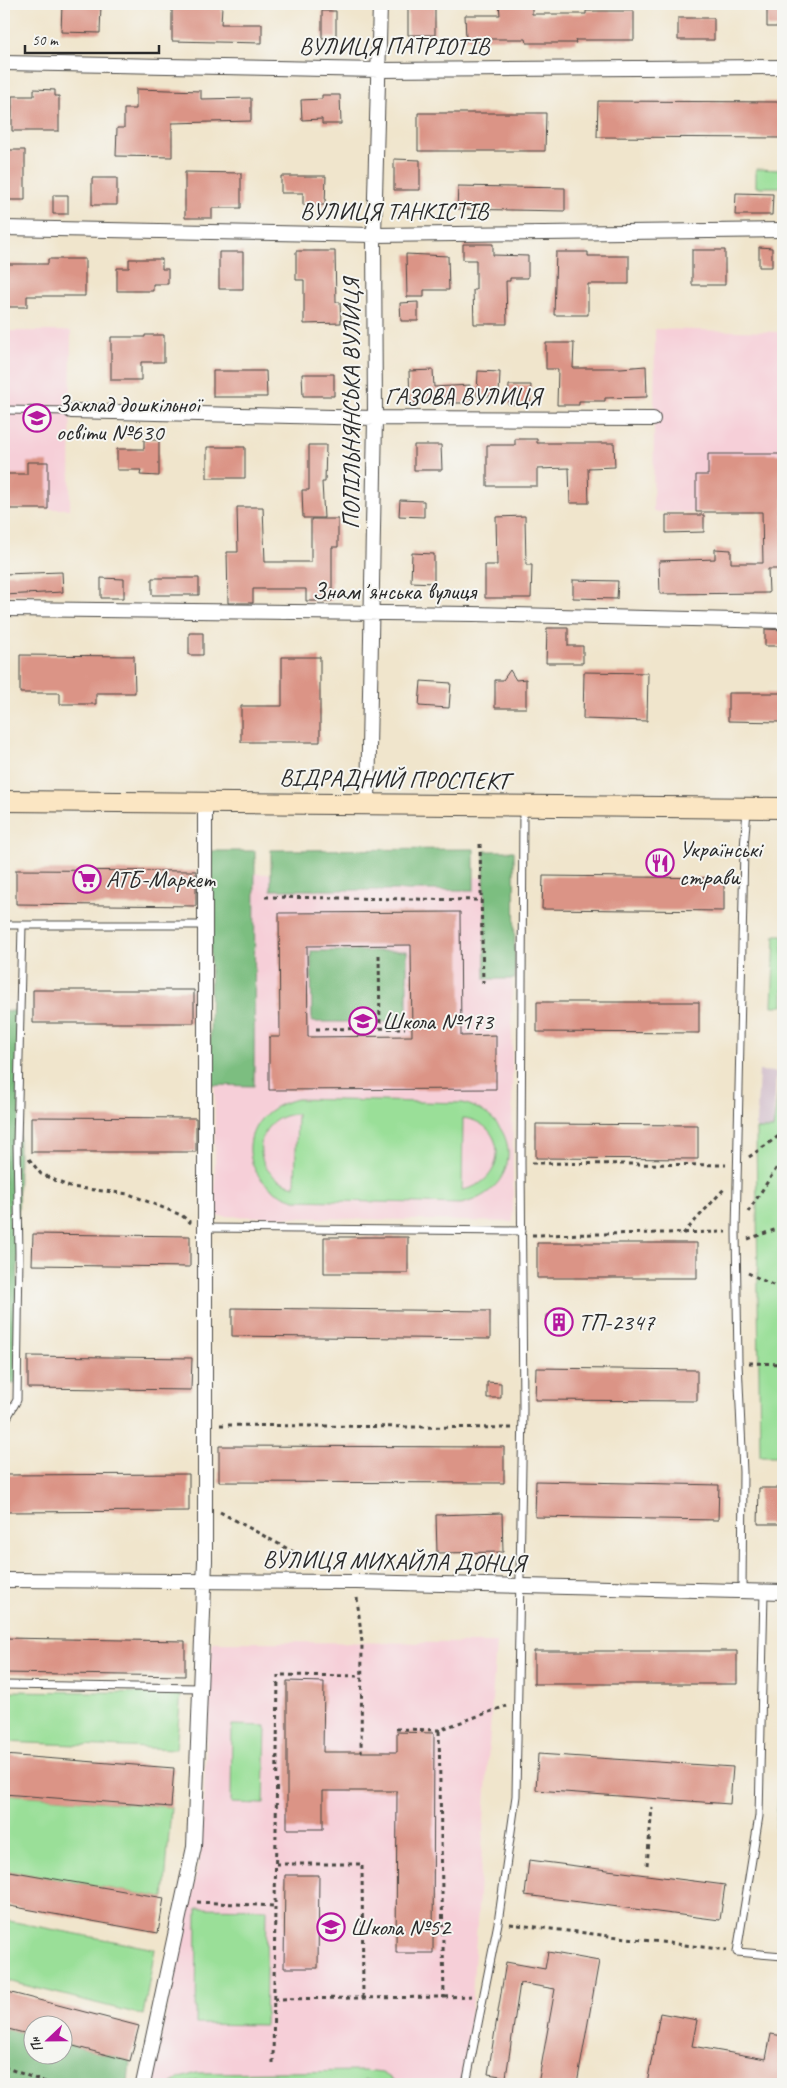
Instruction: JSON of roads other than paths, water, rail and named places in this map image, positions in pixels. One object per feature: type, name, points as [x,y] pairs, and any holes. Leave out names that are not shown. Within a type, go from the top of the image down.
[{"type":"main road","name":"ВІДРАДНИЙ ПРОСПЕКТ","points":[[4,801],[783,808]]},
{"type":"street","name":"ПОПІЛЬНЯНСЬКА ВУЛИЦЯ","points":[[368,804],[375,418],[374,235],[380,4]]},
{"type":"street","name":"ВУЛИЦЯ ПАТРІОТІВ","points":[[4,63],[379,70],[783,67]]},
{"type":"street","name":"ВУЛИЦЯ ТАНКІСТІВ","points":[[4,228],[374,235],[783,230]]},
{"type":"street","name":"ГАЗОВА ВУЛИЦЯ","points":[[71,411],[375,418],[653,419]]},
{"type":"street","name":"Знамʼянська вулиця","points":[[4,609],[783,621]]},
{"type":"street","points":[[142,2084],[194,1847],[205,1581],[205,802]]},
{"type":"street","name":"ВУЛИЦЯ МИХАЙЛА ДОНЦЯ","points":[[4,1580],[205,1581],[783,1592]]},
{"type":"lane","name":"ГАЗОВА ВУЛИЦЯ","points":[[4,410],[71,411]]},
{"type":"lane","points":[[466,2084],[498,1922],[516,1796],[521,1586],[523,806]]},
{"type":"lane","points":[[742,1592],[743,1472],[738,1362],[736,1232],[744,848],[747,808]]},
{"type":"lane","points":[[4,925],[206,925]]},
{"type":"lane","points":[[4,1423],[17,1400],[19,1254],[17,1144],[22,925]]},
{"type":"lane","points":[[206,1232],[522,1233]]},
{"type":"lane","points":[[764,1592],[759,1816],[737,1952],[783,1956]]},
{"type":"lane","points":[[4,1685],[201,1688]]},
{"type":"place","name":"Заклад дошкільної освіти №630","points":[[37,418]]},
{"type":"place","name":"Українські страви","points":[[660,863]]},
{"type":"place","name":"АТБ-Маркет","points":[[87,879]]},
{"type":"place","name":"Школа №173","points":[[363,1021]]},
{"type":"place","name":"ТП-2347","points":[[559,1322]]},
{"type":"place","name":"Школа №52","points":[[331,1927]]}]
